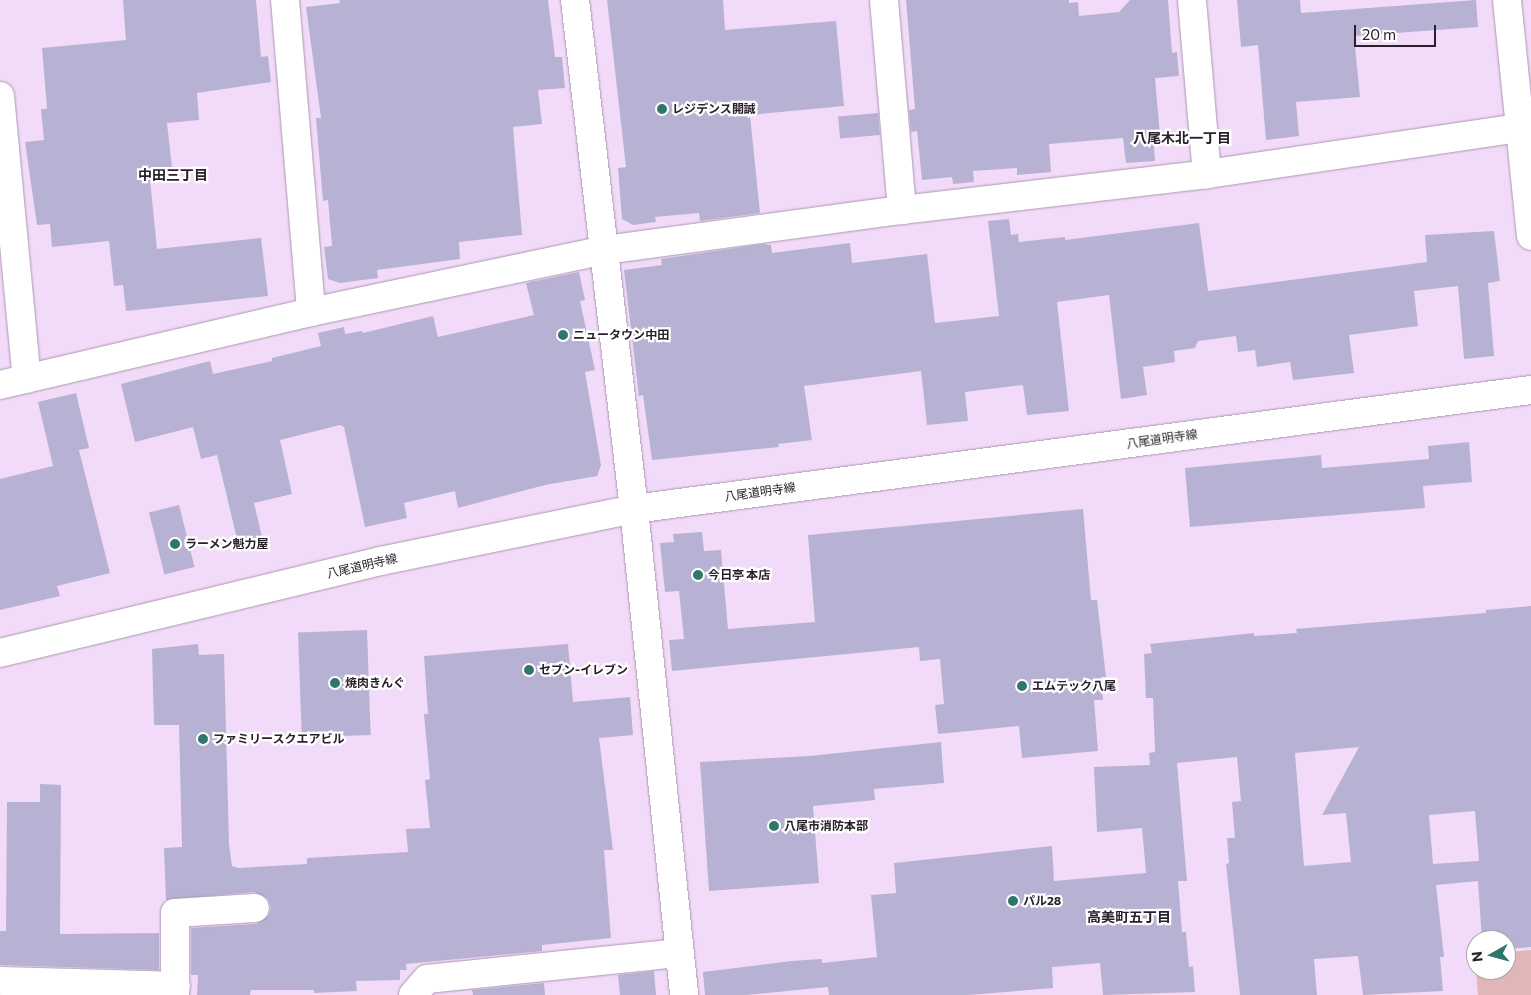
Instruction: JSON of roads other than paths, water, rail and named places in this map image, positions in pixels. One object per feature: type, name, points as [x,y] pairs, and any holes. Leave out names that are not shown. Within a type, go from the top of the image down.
[{"type":"street","points":[[285,0],[311,312]]},
{"type":"street","points":[[575,0],[634,509],[684,995]]},
{"type":"street","points":[[884,0],[902,210]]},
{"type":"street","points":[[1192,0],[1207,174]]},
{"type":"street","points":[[1507,0],[1518,128],[1531,236]]},
{"type":"street","points":[[0,96],[27,379]]},
{"type":"street","points":[[0,385],[311,312],[604,250],[902,210],[1207,174],[1518,128]]},
{"type":"street","name":"八尾道明寺線","points":[[0,653],[381,561],[634,509],[1531,390]]},
{"type":"street","points":[[0,981],[29,989],[175,990],[175,913],[255,908]]},
{"type":"street","points":[[412,995],[427,979],[454,985],[680,953]]},
{"type":"place","name":"レジデンス開誠","points":[[662,109]]},
{"type":"place","name":"ニュータウン中田","points":[[563,335]]},
{"type":"place","name":"ラーメン魁力屋","points":[[175,544]]},
{"type":"place","name":"今日亭 本店","points":[[698,575]]},
{"type":"place","name":"セブン-イレブン","points":[[529,670]]},
{"type":"place","name":"焼肉きんぐ","points":[[335,683]]},
{"type":"place","name":"エムテック八尾","points":[[1022,686]]},
{"type":"place","name":"ファミリースクエアビル","points":[[203,739]]},
{"type":"place","name":"八尾市消防本部","points":[[774,826]]},
{"type":"place","name":"パル28","points":[[1013,901]]},
{"type":"district","name":"八尾木北一丁目","points":[[1182,138]]},
{"type":"district","name":"中田三丁目","points":[[173,175]]},
{"type":"district","name":"高美町五丁目","points":[[1129,917]]}]
